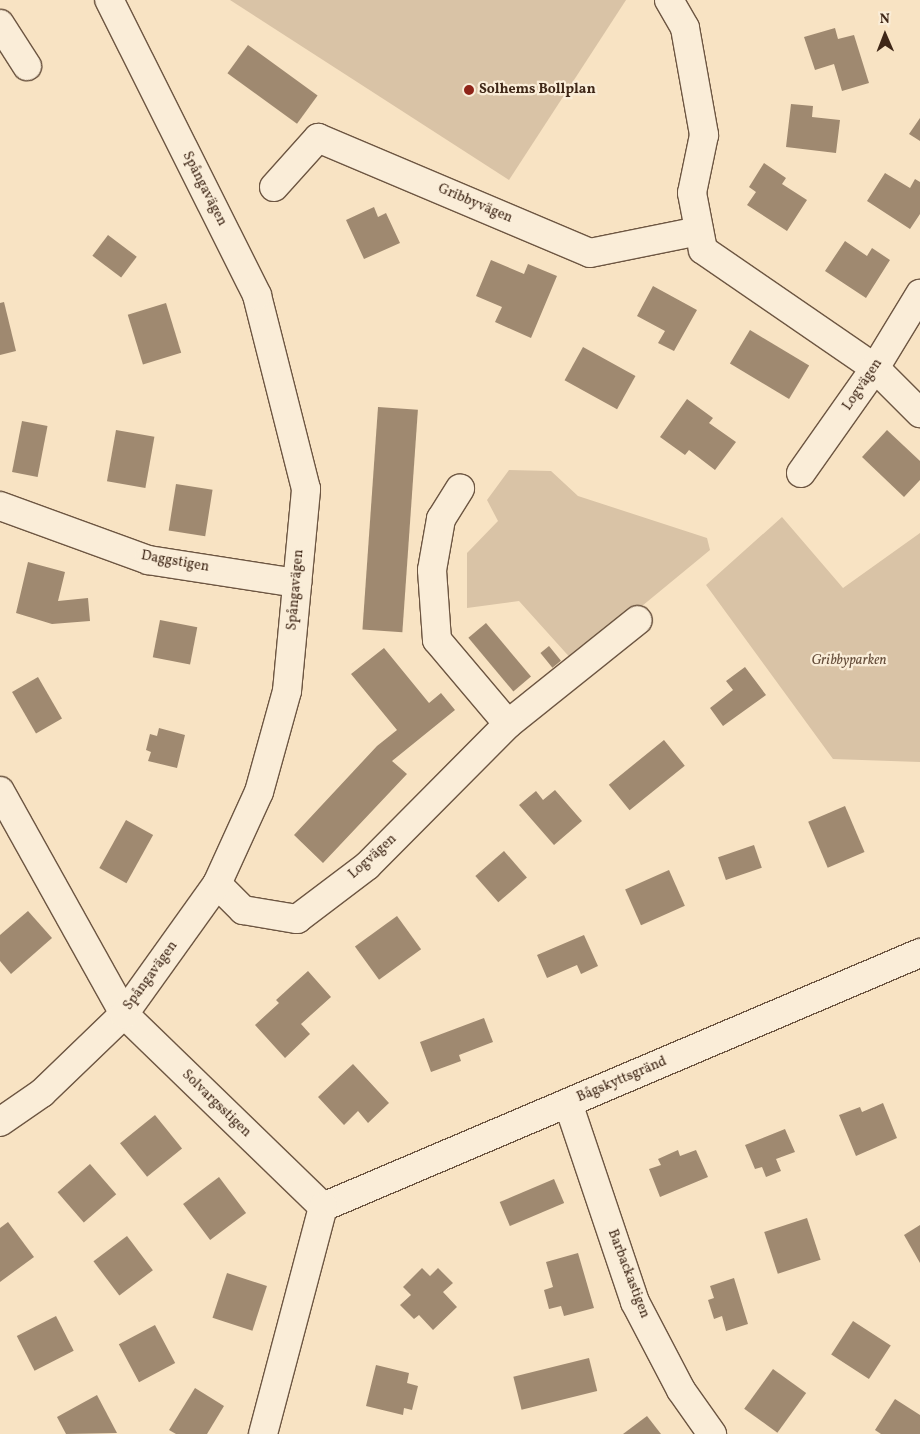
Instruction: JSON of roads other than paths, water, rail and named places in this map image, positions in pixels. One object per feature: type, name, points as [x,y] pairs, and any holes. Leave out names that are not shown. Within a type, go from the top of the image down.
[{"type":"street","name":"Spångavägen","points":[[0,1122],[42,1093],[124,1014],[217,884],[259,792],[287,691],[306,489],[257,295],[109,0]]},
{"type":"street","points":[[669,0],[685,28],[704,135],[692,193],[703,250],[875,368],[920,414]]},
{"type":"street","points":[[0,24],[27,66]]},
{"type":"street","name":"Gribbyvägen","points":[[274,187],[318,138],[590,253],[699,231]]},
{"type":"street","name":"Logvägen","points":[[801,473],[875,368],[920,294]]},
{"type":"street","points":[[460,488],[441,519],[432,570],[437,640],[508,724]]},
{"type":"street","name":"Daggstigen","points":[[0,506],[148,560],[297,583]]},
{"type":"street","name":"Logvägen","points":[[217,884],[242,910],[296,919],[367,866],[508,724],[638,620]]},
{"type":"street","name":"Solvargsstigen","points":[[0,790],[124,1014],[323,1207]]},
{"type":"street","name":"Bågskyttsgränd","points":[[323,1207],[920,953]]},
{"type":"street","name":"Barbackastigen","points":[[568,1103],[635,1302],[681,1390],[712,1434]]},
{"type":"street","points":[[263,1434],[323,1207]]},
{"type":"place","name":"Solhems Bollplan","points":[[469,90]]},
{"type":"park label","name":"Gribbyparken","points":[[849,661]]}]
